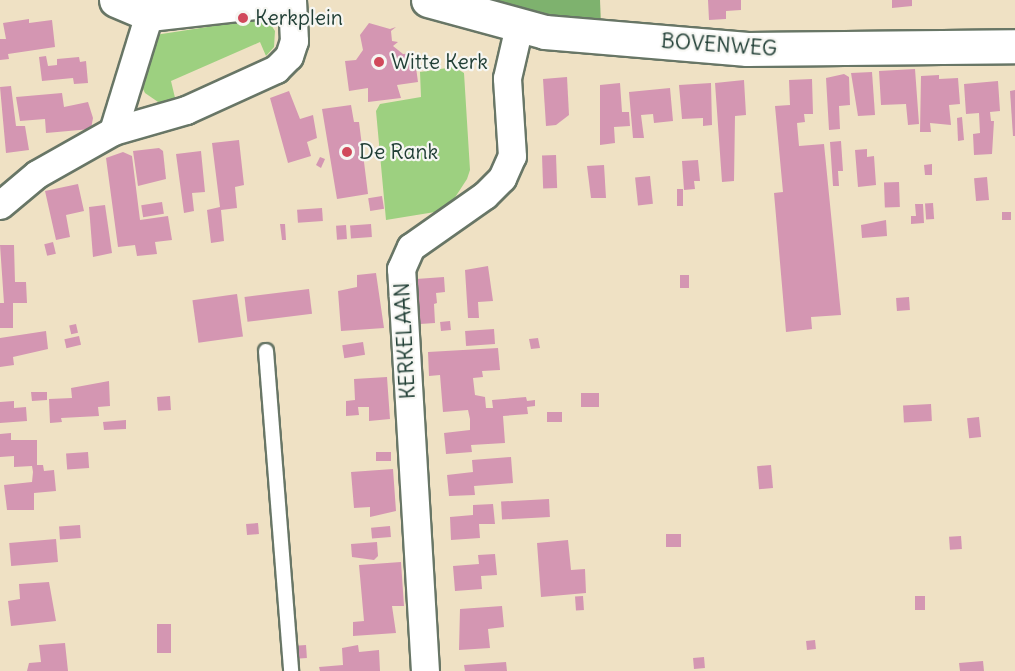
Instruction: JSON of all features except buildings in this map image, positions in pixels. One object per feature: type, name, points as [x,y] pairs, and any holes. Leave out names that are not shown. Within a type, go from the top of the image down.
[{"type":"street","points":[[116,0],[149,14],[274,0]]},
{"type":"street","points":[[0,205],[37,174],[113,131],[186,110],[276,69],[289,56],[294,41],[292,0]]},
{"type":"street","name":"BOVENWEG","points":[[428,0],[544,32],[747,49],[1015,46]]},
{"type":"street","points":[[113,131],[149,14]]},
{"type":"street","name":"KERKELAAN","points":[[425,671],[401,269],[411,247],[485,195],[502,178],[512,156],[507,78],[519,26]]},
{"type":"street","points":[[0,183],[37,174]]},
{"type":"lane","points":[[266,351],[291,671]]},
{"type":"green space","points":[[488,0],[600,0],[601,26],[541,17]]},
{"type":"green space","points":[[259,19],[269,22],[275,31],[274,47],[266,56],[260,42],[171,81],[176,102],[161,104],[145,93],[140,83],[155,35]]},
{"type":"green space","points":[[454,67],[464,73],[470,170],[467,179],[454,199],[435,212],[386,220],[376,111],[380,104],[421,97],[420,72]]},
{"type":"place","name":"Kerkplein","points":[[243,18]]},
{"type":"place","name":"Witte Kerk","points":[[379,62]]},
{"type":"place","name":"De Rank","points":[[347,152]]}]
